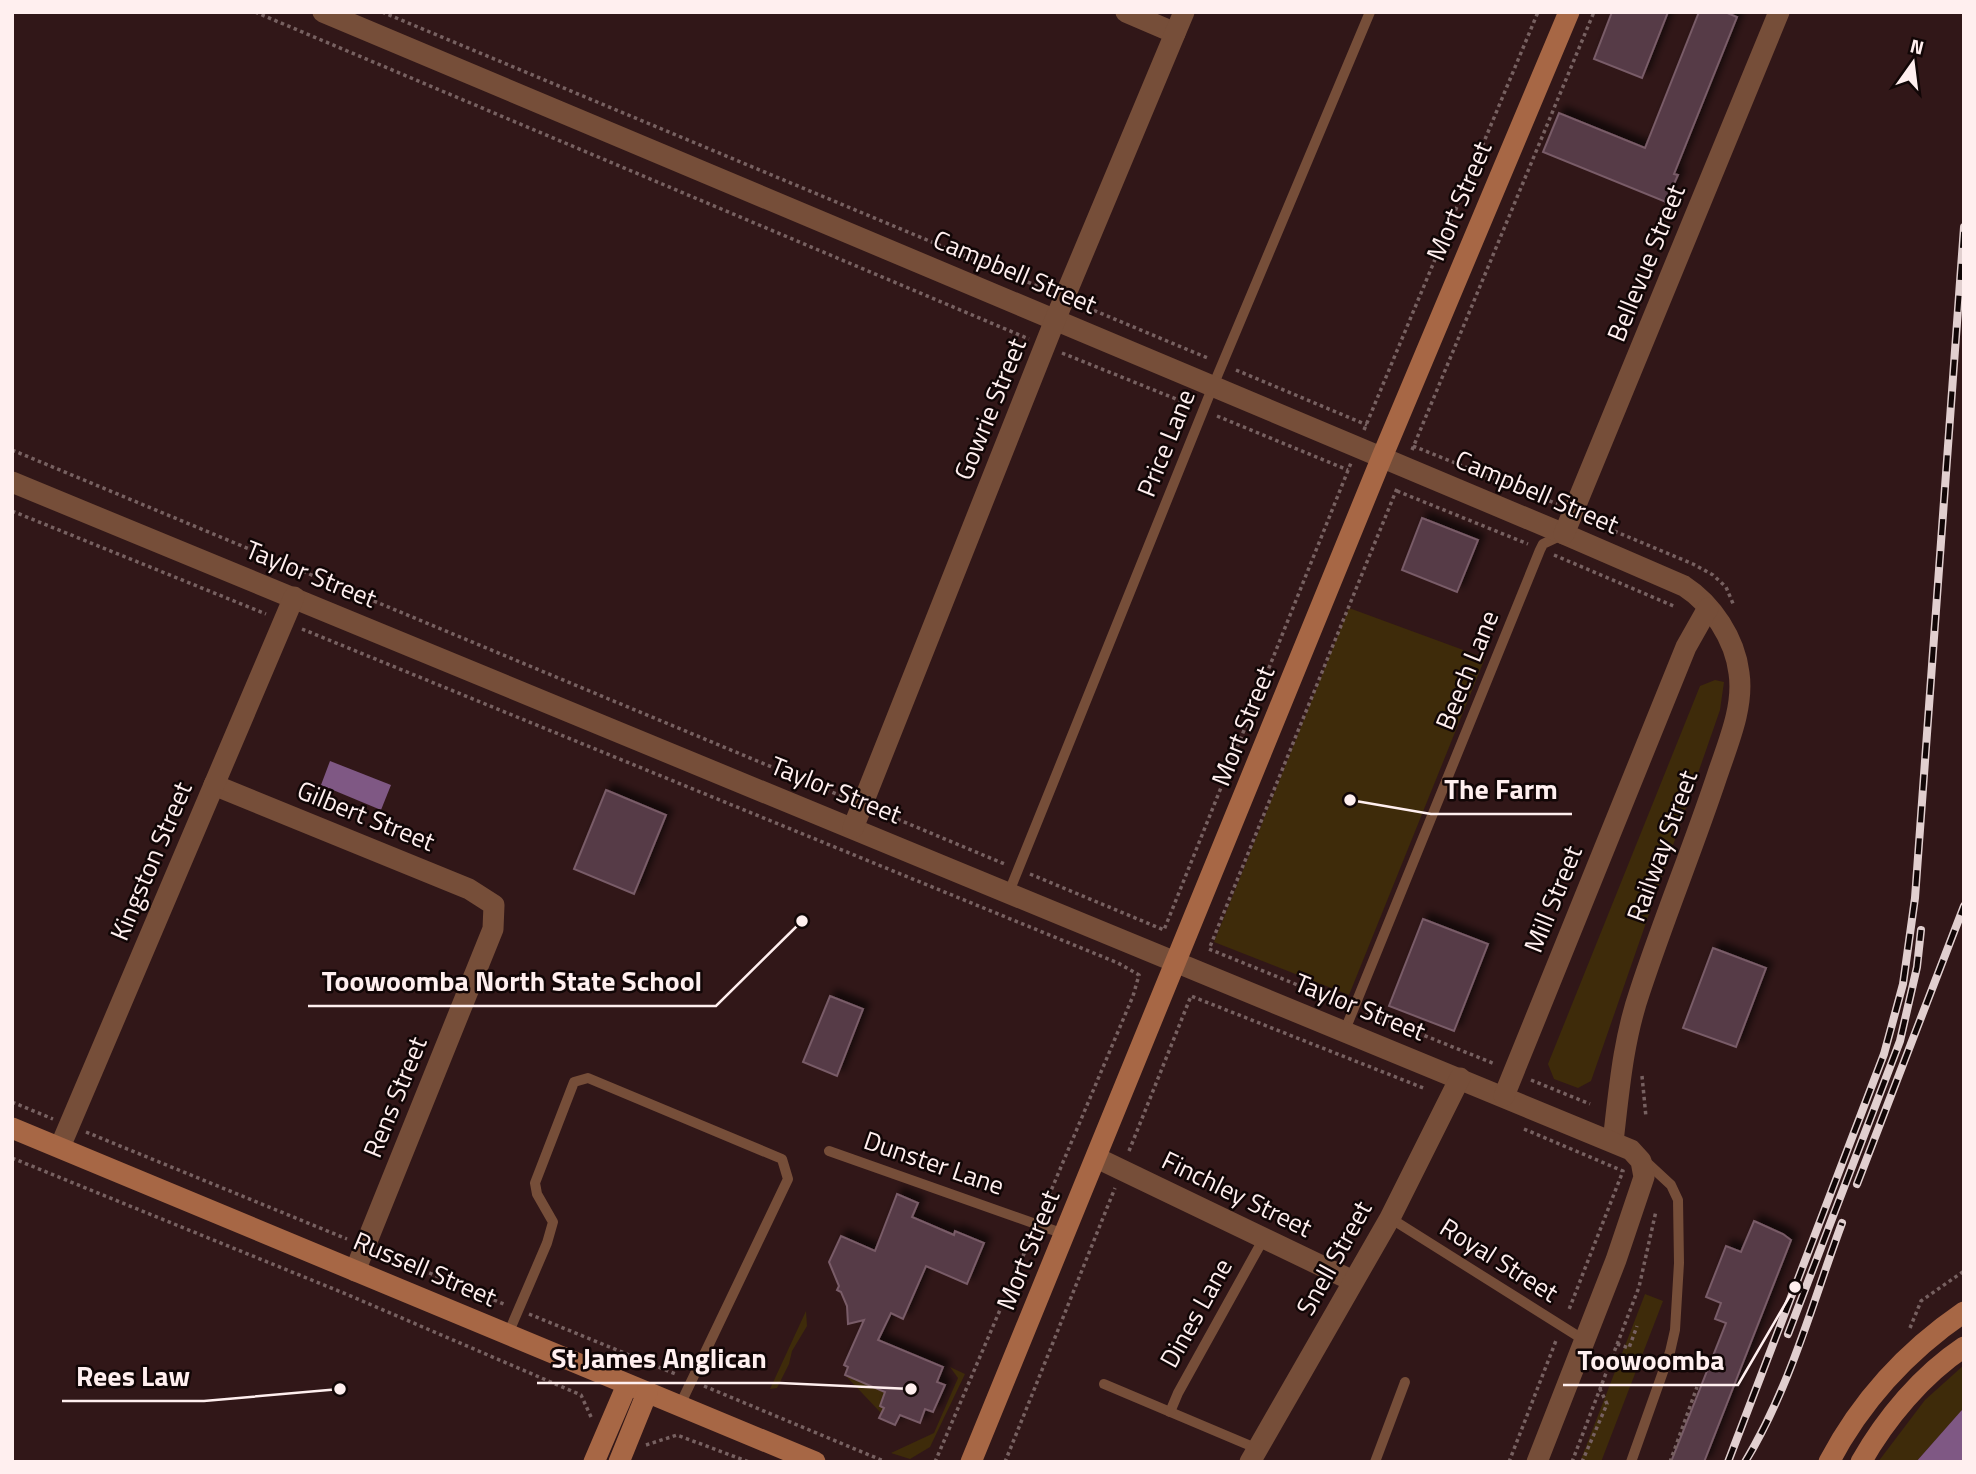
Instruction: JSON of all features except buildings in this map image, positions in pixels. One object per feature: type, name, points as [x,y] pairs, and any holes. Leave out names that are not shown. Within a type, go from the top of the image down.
[{"type":"street","name":"Campbell Street","points":[[323,12],[1684,586]]},
{"type":"street","points":[[1126,12],[1175,33]]},
{"type":"street","name":"Gowrie Street","points":[[853,828],[1055,320],[1184,12]]},
{"type":"street","name":"Mort Street","points":[[971,1462],[1382,457],[1569,12]]},
{"type":"street","name":"Bellevue Street","points":[[1564,534],[1779,12]]},
{"type":"street","name":"Taylor Street","points":[[14,489],[294,597],[1345,1030],[1636,1154]]},
{"type":"street","name":"Railway Street","points":[[1613,1142],[1625,1048],[1639,993],[1709,800],[1737,712],[1740,673],[1723,626],[1697,594],[1684,586]]},
{"type":"street","name":"Kingston Street","points":[[60,1147],[294,597]]},
{"type":"street","name":"Mill Street","points":[[1504,1097],[1686,647],[1708,608]]},
{"type":"street","name":"Gilbert Street","points":[[214,785],[469,889],[494,905]]},
{"type":"street","name":"Rens Street","points":[[355,1271],[493,929],[494,905]]},
{"type":"street","name":"Snell Street","points":[[1254,1455],[1390,1218],[1460,1078]]},
{"type":"street","name":"Russell Street","points":[[12,1128],[815,1462]]},
{"type":"street","points":[[1537,1462],[1616,1260],[1644,1177],[1643,1166],[1636,1154]]},
{"type":"street","name":"Finchley Street","points":[[1097,1158],[1353,1281]]},
{"type":"street","points":[[1829,1462],[1855,1419],[1888,1377],[1919,1347],[1964,1312]]},
{"type":"street","points":[[1861,1462],[1878,1435],[1915,1390],[1964,1347]]},
{"type":"street","points":[[594,1462],[627,1385]]},
{"type":"street","points":[[619,1462],[647,1393]]},
{"type":"lane","name":"Price Lane","points":[[1009,892],[1203,410],[1370,12]]},
{"type":"lane","name":"Beech Lane","points":[[1345,1030],[1540,550],[1543,544],[1564,534]]},
{"type":"lane","points":[[508,1334],[547,1243],[553,1222],[537,1194],[535,1183],[574,1082],[588,1078],[782,1159],[788,1179],[679,1407]]},
{"type":"lane","name":"Dunster Lane","points":[[829,1151],[1064,1234]]},
{"type":"lane","points":[[1631,1462],[1670,1352],[1675,1330],[1679,1263],[1678,1200],[1671,1185],[1636,1154]]},
{"type":"lane","name":"Royal Street","points":[[1390,1218],[1584,1340]]},
{"type":"lane","name":"Dines Lane","points":[[1170,1412],[1264,1238]]},
{"type":"lane","points":[[1375,1462],[1405,1381]]},
{"type":"lane","points":[[1104,1384],[1170,1412],[1254,1455]]},
{"type":"path","points":[[256,12],[1045,346],[1348,470]]},
{"type":"path","points":[[382,12],[1367,425]]},
{"type":"path","points":[[12,450],[1164,930],[1357,447],[1538,12]]},
{"type":"path","points":[[1590,1104],[1209,949],[1594,12]]},
{"type":"path","points":[[12,511],[1105,958],[1139,975],[1133,996],[935,1462]]},
{"type":"path","points":[[1005,1462],[1191,996],[1450,1098]]},
{"type":"path","points":[[12,1102],[887,1462]]},
{"type":"path","points":[[1513,1125],[1623,1171]]},
{"type":"path","points":[[12,1158],[346,1294],[581,1395],[590,1413]]},
{"type":"path","points":[[1572,1462],[1639,1287],[1657,1210]]},
{"type":"path","points":[[1931,1293],[1964,1271]]},
{"type":"path","points":[[1617,1344],[1629,1348],[1637,1326]]},
{"type":"path","points":[[1613,1355],[1642,1366]]},
{"type":"path","points":[[1670,1462],[1697,1387]]},
{"type":"path","points":[[1582,1462],[1607,1404],[1600,1389]]},
{"type":"path","points":[[653,1441],[677,1435],[750,1462]]},
{"type":"shaded area","points":[[1349,608],[1485,658],[1349,995],[1214,942]]},
{"type":"shaded area","points":[[1715,680],[1724,682],[1720,710],[1591,1081],[1578,1088],[1554,1079],[1548,1064],[1700,686]]},
{"type":"shaded area","points":[[330,761],[391,785],[381,810],[321,785]]},
{"type":"shaded area","points":[[1645,1294],[1663,1301],[1601,1462],[1580,1462]]},
{"type":"shaded area","points":[[806,1311],[807,1326],[792,1351],[789,1364],[777,1388],[770,1389]]},
{"type":"shaded area","points":[[1964,1365],[1964,1408],[1916,1462],[1878,1462],[1925,1400]]},
{"type":"shaded area","points":[[950,1367],[965,1374],[930,1447],[910,1459],[891,1453],[934,1433],[958,1378]]},
{"type":"shaded area","points":[[845,1375],[885,1392],[880,1405],[884,1408],[881,1413]]},
{"type":"shaded area","points":[[1964,1408],[1964,1462],[1916,1462],[1961,1411]]},
{"type":"railway","points":[[1728,1462],[1884,1054],[1903,984],[1915,898],[1964,227]]},
{"type":"railway","points":[[1857,1184],[1964,906]]},
{"type":"railway","points":[[1788,1334],[1900,1041],[1917,967],[1921,930]]},
{"type":"railway","points":[[1745,1462],[1788,1375],[1842,1223]]},
{"type":"place","name":"The Farm","points":[[1350,800]]},
{"type":"place","name":"Toowoomba North State School","points":[[802,921]]},
{"type":"place","name":"Toowoomba","points":[[1795,1287]]},
{"type":"place","name":"Rees Law","points":[[340,1389]]},
{"type":"place","name":"St James Anglican","points":[[911,1389]]}]
